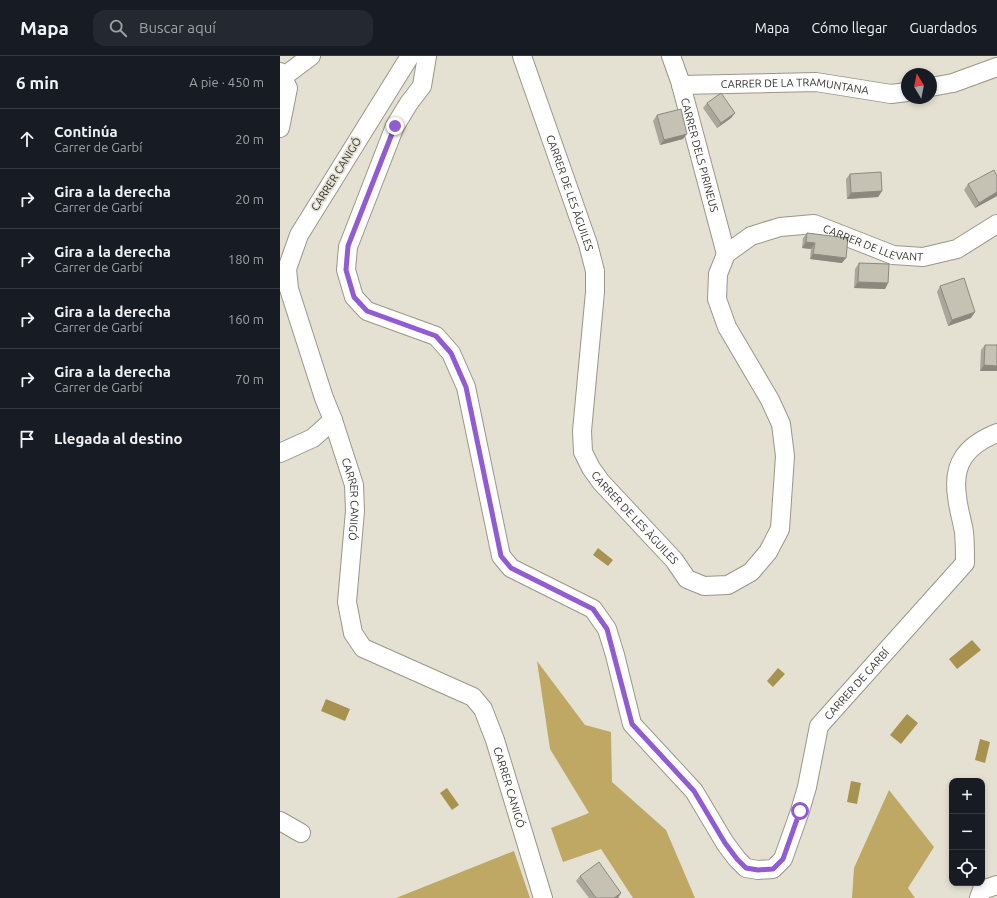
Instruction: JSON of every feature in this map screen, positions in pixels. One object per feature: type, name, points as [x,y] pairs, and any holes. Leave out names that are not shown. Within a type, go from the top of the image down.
[{"type":"street","points":[[280,128],[288,88],[281,75],[311,56]]},
{"type":"street","name":"CARRER CANIGÓ","points":[[410,56],[299,235],[287,269],[284,290],[324,398],[334,420],[354,485],[355,511],[347,602],[353,633],[363,648],[473,697],[483,709],[495,740],[543,898]]},
{"type":"street","name":"CARRER DE GARBÍ","points":[[427,56],[422,86],[409,103],[395,126],[348,246],[346,270],[354,297],[367,311],[436,336],[451,353],[466,387],[501,556],[511,568],[593,609],[607,629],[632,724],[694,791],[725,843],[746,868],[758,870],[773,869],[783,859],[807,787],[819,726],[965,563],[964,533],[957,495],[956,471],[965,453],[991,435]]},
{"type":"street","name":"CARRER DE LES ÀGUILES","points":[[522,56],[588,244],[595,271],[595,292],[582,431],[583,452],[591,468],[601,482],[674,560],[688,579],[704,586],[728,585],[751,572],[768,552],[780,529],[785,456],[781,424],[770,400],[727,327],[717,299],[718,274],[726,254]]},
{"type":"street","name":"CARRER DELS PIRINEUS","points":[[671,56],[681,86],[726,254]]},
{"type":"street","points":[[937,86],[953,83],[997,68]]},
{"type":"street","name":"CARRER DE LA TRAMUNTANA","points":[[681,86],[816,82],[891,94],[901,93]]},
{"type":"street","name":"CARRER DE LLEVANT","points":[[726,254],[751,236],[780,227],[814,224],[893,255],[923,257],[957,249],[997,224]]},
{"type":"street","points":[[280,454],[313,438],[334,420]]},
{"type":"street","points":[[991,435],[997,450]]},
{"type":"street","points":[[280,821],[301,832]]},
{"type":"street","points":[[979,898],[982,890],[997,885]]},
{"type":"shaded area","points":[[598,548],[613,560],[608,566],[593,555]]},
{"type":"shaded area","points":[[972,640],[981,650],[957,669],[949,659]]},
{"type":"shaded area","points":[[537,661],[585,725],[611,732],[612,782],[666,830],[695,898],[633,898],[601,849],[563,862],[551,828],[589,813],[550,749]]},
{"type":"shaded area","points":[[778,668],[785,674],[773,687],[767,681]]},
{"type":"shaded area","points":[[326,699],[350,709],[345,721],[321,711]]},
{"type":"shaded area","points":[[907,714],[918,723],[901,744],[890,735]]},
{"type":"shaded area","points":[[980,739],[990,742],[985,763],[975,760]]},
{"type":"shaded area","points":[[851,781],[861,783],[857,804],[847,802]]},
{"type":"shaded area","points":[[447,788],[459,805],[452,810],[440,793]]},
{"type":"shaded area","points":[[889,790],[934,847],[908,888],[915,898],[852,898],[854,868]]},
{"type":"shaded area","points":[[514,851],[530,898],[396,898]]},
{"type":"building","points":[[721,93],[735,113],[721,123],[707,103]]},
{"type":"building","points":[[681,109],[687,134],[664,140],[657,115]]},
{"type":"building","points":[[994,170],[997,176],[997,192],[979,203],[968,184]]},
{"type":"building","points":[[881,172],[882,191],[851,193],[850,174]]},
{"type":"building","points":[[807,233],[848,238],[846,258],[813,254],[815,243],[806,242]]},
{"type":"building","points":[[859,263],[889,264],[888,283],[858,282]]},
{"type":"building","points":[[964,278],[975,312],[952,320],[940,286]]},
{"type":"building","points":[[985,345],[997,345],[997,366],[984,365]]},
{"type":"building","points":[[599,862],[621,893],[614,898],[596,898],[580,876]]},
{"type":"route","points":[[395,126],[348,246],[346,270],[354,297],[367,311],[391,321],[436,336],[451,353],[466,387],[501,556],[511,568],[593,609],[607,629],[632,724],[694,791],[725,843],[746,868],[758,870],[773,869],[783,859],[800,811]]}]
